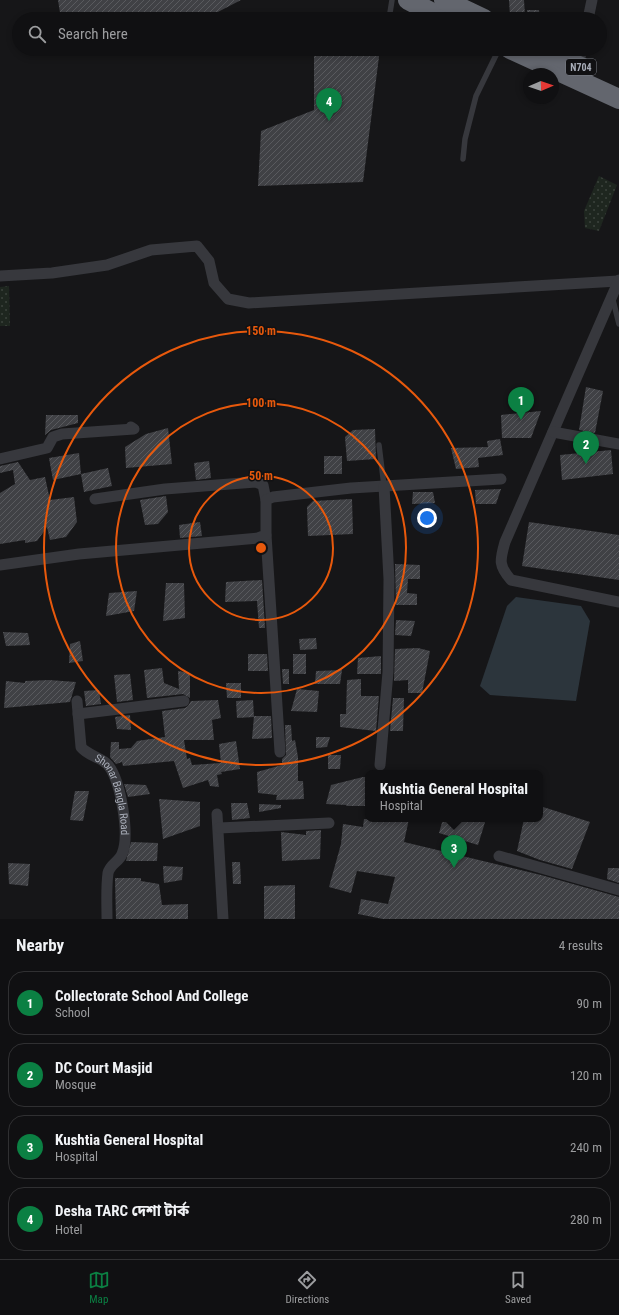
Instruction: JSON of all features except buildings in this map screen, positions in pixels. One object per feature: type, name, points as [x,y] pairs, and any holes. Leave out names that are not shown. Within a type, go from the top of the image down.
[{"type":"highway","points":[[408,0],[431,12]]},
{"type":"highway","points":[[444,0],[463,9]]},
{"type":"highway","name":"N704","points":[[525,56],[619,99]]},
{"type":"highway","name":"N704","points":[[580,58],[619,84]]},
{"type":"street","points":[[589,12],[592,0]]},
{"type":"street","points":[[0,276],[52,273],[107,265],[150,250],[197,246],[209,261],[214,283],[228,299],[249,303],[619,281],[505,542],[500,558],[502,570],[511,580],[619,602]]},
{"type":"street","points":[[0,459],[48,448],[53,437],[62,434],[134,429],[131,427]]},
{"type":"street","points":[[553,432],[619,444]]},
{"type":"street","points":[[266,500],[273,497],[384,486],[501,479]]},
{"type":"street","points":[[95,499],[165,489],[256,482],[263,485],[266,500],[266,535],[280,752]]},
{"type":"street","points":[[380,765],[388,672],[389,579],[384,486]]},
{"type":"street","points":[[0,565],[79,554],[258,538],[266,535]]},
{"type":"street","name":"Shonar Bangla Road","points":[[78,701],[81,747],[84,752],[104,761],[109,766],[120,794],[126,839],[122,855],[112,863],[108,874],[108,919]]},
{"type":"street","points":[[78,714],[184,701]]},
{"type":"street","points":[[217,814],[223,919]]},
{"type":"street","points":[[219,828],[329,823]]},
{"type":"street","points":[[499,856],[619,890]]},
{"type":"lane","points":[[390,12],[392,0]]},
{"type":"lane","points":[[463,159],[465,139],[476,96],[496,56]]},
{"type":"lane","points":[[612,296],[619,324]]},
{"type":"lane","points":[[379,445],[384,486]]},
{"type":"shaded area","points":[[599,176],[617,185],[599,231],[585,228],[584,211]]},
{"type":"shaded area","points":[[9,286],[10,326],[0,326],[0,287]]},
{"type":"shaded area","points":[[516,597],[581,606],[590,621],[576,701],[490,695],[480,686],[507,606]]},
{"type":"place","name":"Desha TARC দেশা টার্ক","points":[[329,121]]},
{"type":"place","name":"Collectorate School And College","points":[[521,420]]},
{"type":"place","name":"DC Court Masjid","points":[[586,464]]},
{"type":"place","name":"Kushtia General Hospital","points":[[454,868]]}]
